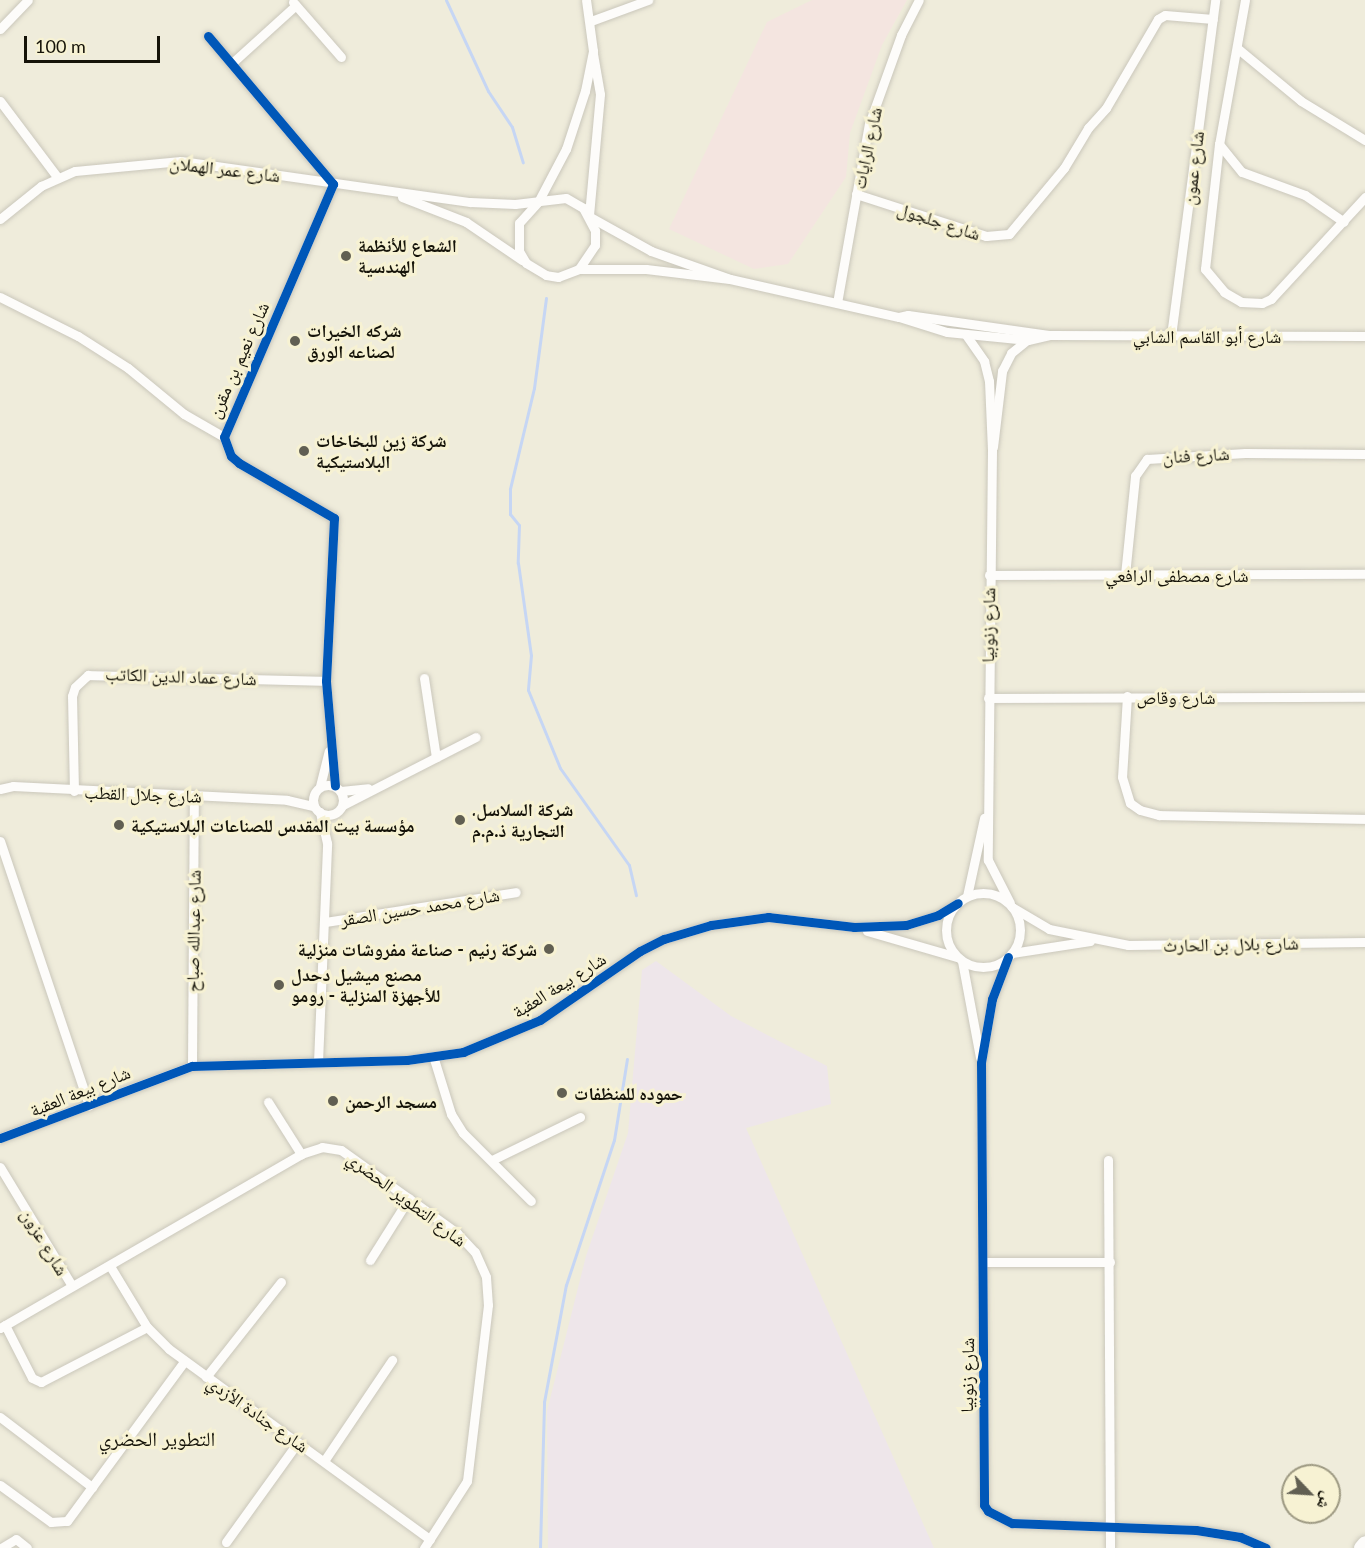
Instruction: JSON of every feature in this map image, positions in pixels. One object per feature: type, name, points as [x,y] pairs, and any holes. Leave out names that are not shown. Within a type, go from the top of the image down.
[{"type":"highway","points":[[1360,1548],[1365,1543]]},
{"type":"street","points":[[0,29],[28,0]]},
{"type":"street","points":[[586,0],[591,21],[600,94],[590,216],[595,245],[579,269],[558,276],[546,275],[526,263],[516,237],[523,217],[538,202],[573,130],[593,51]]},
{"type":"street","points":[[591,21],[648,0]]},
{"type":"street","name":"شارع الرايات","points":[[837,303],[869,124],[880,90],[919,0]]},
{"type":"street","name":"شارع عمون","points":[[1171,336],[1215,0]]},
{"type":"street","points":[[1245,0],[1220,144],[1204,258],[1205,269],[1224,292],[1252,305],[1271,299],[1365,197]]},
{"type":"street","points":[[232,63],[294,2],[341,57]]},
{"type":"street","name":"شارع جلجول","points":[[856,194],[986,236],[1002,237],[1015,229],[1064,168],[1088,128],[1106,108],[1158,19],[1165,15],[1213,19]]},
{"type":"street","points":[[208,36],[333,184]]},
{"type":"street","points":[[1237,48],[1301,101],[1365,141]]},
{"type":"street","points":[[0,101],[58,178]]},
{"type":"street","points":[[1220,144],[1242,172],[1305,195],[1344,222]]},
{"type":"street","name":"شارع عمر الهملان","points":[[0,219],[41,186],[58,178],[86,170],[181,161],[392,193],[492,204],[538,202]]},
{"type":"street","name":"شارع نعيم بن مقرن","points":[[333,184],[224,437],[231,456],[239,463],[334,518],[326,681],[330,746],[340,808]]},
{"type":"street","name":"شارع عمر الهملان","points":[[392,193],[466,222],[526,263]]},
{"type":"street","points":[[538,202],[566,198],[590,216]]},
{"type":"street","name":"شارع أبو القاسم الشابي","points":[[590,216],[651,251],[730,279],[898,317],[910,324],[966,335],[1028,340],[1049,335]]},
{"type":"street","name":"شارع أبو القاسم الشابي","points":[[579,269],[646,269],[713,280],[730,279]]},
{"type":"street","points":[[0,297],[78,336],[128,368],[184,414],[224,437]]},
{"type":"street","name":"شارع أبو القاسم الشابي","points":[[898,317],[908,315],[1049,335],[1365,336]]},
{"type":"street","name":"شارع زنوبيا","points":[[966,335],[980,351],[988,371],[992,450],[987,698],[988,860],[1011,905]]},
{"type":"street","name":"شارع زنوبيا","points":[[992,450],[998,426],[1002,371],[1011,353],[1028,340]]},
{"type":"street","name":"شارع فنان","points":[[1125,575],[1135,476],[1147,459],[1245,453],[1365,454]]},
{"type":"street","name":"شارع مصطفى الرافعي","points":[[989,575],[1365,574]]},
{"type":"street","name":"شارع عماد الدين الكاتب","points":[[74,791],[72,696],[75,687],[88,675],[326,681]]},
{"type":"street","points":[[424,678],[436,757]]},
{"type":"street","points":[[1127,696],[1122,777],[1130,803],[1140,810],[1160,815],[1365,819]]},
{"type":"street","name":"شارع وقاص","points":[[987,698],[1127,696],[1365,698]]},
{"type":"street","points":[[327,843],[340,808],[374,787],[476,737]]},
{"type":"street","name":"شارع نعيم بن مقرن","points":[[317,809],[317,790],[330,746]]},
{"type":"street","name":"شارع جلال القطب","points":[[0,789],[13,786],[74,791],[287,800],[317,809],[340,808]]},
{"type":"street","points":[[338,788],[374,787]]},
{"type":"street","name":"شارع جلال القطب","points":[[287,800],[317,790],[338,788]]},
{"type":"street","name":"شارع عبدالله صباح","points":[[192,1066],[194,797]]},
{"type":"street","name":"شارع زنوبيا","points":[[967,896],[987,801]]},
{"type":"street","points":[[317,809],[327,843],[318,1062]]},
{"type":"street","points":[[0,841],[89,1105]]},
{"type":"street","name":"شارع محمد حسين الصقر","points":[[325,922],[516,892]]},
{"type":"street","points":[[990,893],[1011,905],[1020,935],[1010,955],[981,967],[959,959],[946,930],[950,912],[967,896],[990,893]]},
{"type":"street","name":"شارع بيعة العقبة","points":[[0,1138],[192,1066],[434,1059],[463,1052],[532,1024],[640,951],[688,931],[768,917],[854,927],[906,925],[938,915],[958,903]]},
{"type":"street","name":"شارع بلال بن الحارث","points":[[1011,905],[1049,929],[1096,941],[1148,945],[1365,942]]},
{"type":"street","name":"شارع بيعة العقبة","points":[[854,927],[959,959]]},
{"type":"street","points":[[1042,947],[1049,929]]},
{"type":"street","name":"شارع بلال بن الحارث","points":[[1010,955],[1042,947],[1096,941]]},
{"type":"street","name":"شارع زنوبيا","points":[[981,1063],[992,999],[1010,955]]},
{"type":"street","name":"شارع زنوبيا","points":[[959,959],[981,1063],[985,1262],[984,1505],[988,1511],[1012,1523],[1220,1532],[1266,1548]]},
{"type":"street","points":[[434,1059],[451,1114],[463,1133],[531,1201]]},
{"type":"street","points":[[268,1102],[301,1154]]},
{"type":"street","points":[[492,1160],[580,1117]]},
{"type":"street","name":"شارع التطوير الحضري","points":[[3,1326],[301,1154],[322,1147],[341,1150],[467,1242],[481,1264],[489,1291],[467,1481],[424,1548]]},
{"type":"street","points":[[1108,1160],[1110,1548]]},
{"type":"street","name":"شارع عزون","points":[[0,1167],[72,1286]]},
{"type":"street","points":[[370,1260],[409,1198]]},
{"type":"street","points":[[985,1262],[1110,1262]]},
{"type":"street","name":"شارع جنادة الأزدي","points":[[110,1266],[147,1327],[184,1362],[430,1539]]},
{"type":"street","points":[[206,1377],[280,1282]]},
{"type":"street","points":[[3,1326],[33,1378],[41,1382],[147,1327]]},
{"type":"street","points":[[324,1461],[392,1360]]},
{"type":"street","points":[[0,1485],[57,1524],[68,1521],[184,1362]]},
{"type":"street","points":[[0,1417],[93,1486]]},
{"type":"street","points":[[226,1542],[298,1442]]},
{"type":"street","points":[[1,1548],[16,1539],[27,1548]]},
{"type":"shaded area","points":[[812,0],[907,0],[882,45],[850,133],[846,177],[788,264],[754,269],[669,229],[767,22]]},
{"type":"shaded area","points":[[656,961],[731,1016],[827,1066],[831,1104],[746,1128],[934,1548],[548,1548],[547,1411],[586,1256],[628,1133],[642,970]]},
{"type":"waterway","points":[[446,0],[488,91],[512,127],[523,162]]},
{"type":"waterway","points":[[546,298],[534,388],[510,489],[510,514],[519,525],[518,563],[531,655],[528,690],[560,768],[629,865],[636,895]]},
{"type":"waterway","points":[[540,1548],[544,1402],[566,1285],[614,1140],[627,1059]]},
{"type":"cycle path","points":[[208,36],[333,184],[224,437],[231,456],[239,463],[334,518],[326,681],[335,786]]},
{"type":"cycle path","points":[[0,1138],[192,1066],[407,1060],[463,1052],[540,1020],[640,951],[664,939],[711,925],[768,917],[854,927],[906,925],[938,915],[958,903]]},
{"type":"cycle path","points":[[1008,957],[992,999],[981,1063],[984,1505],[988,1511],[1012,1523],[1196,1530],[1240,1537],[1266,1548]]},
{"type":"place","name":"الشعاع للأنظمة الهندسية","points":[[346,256]]},
{"type":"place","name":"شركه الخيرات لصناعه الورق","points":[[295,341]]},
{"type":"place","name":"شركة زين للبخاخات البلاستيكية","points":[[304,451]]},
{"type":"place","name":".شركة السلاسل التجارية ذ.م.م","points":[[460,820]]},
{"type":"place","name":"مؤسسة بيت المقدس للصناعات البلاستيكية","points":[[119,825]]},
{"type":"place","name":"شركة رنيم - صناعة مفروشات منزلية","points":[[549,949]]},
{"type":"place","name":"مصنع ميشيل دحدل للأجهزة المنزلية - رومو","points":[[279,985]]},
{"type":"place","name":"حموده للمنظفات","points":[[562,1093]]},
{"type":"place","name":"مسجد الرحمن","points":[[333,1101]]},
{"type":"district","name":"التطوير الحضري","points":[[157,1438]]}]
